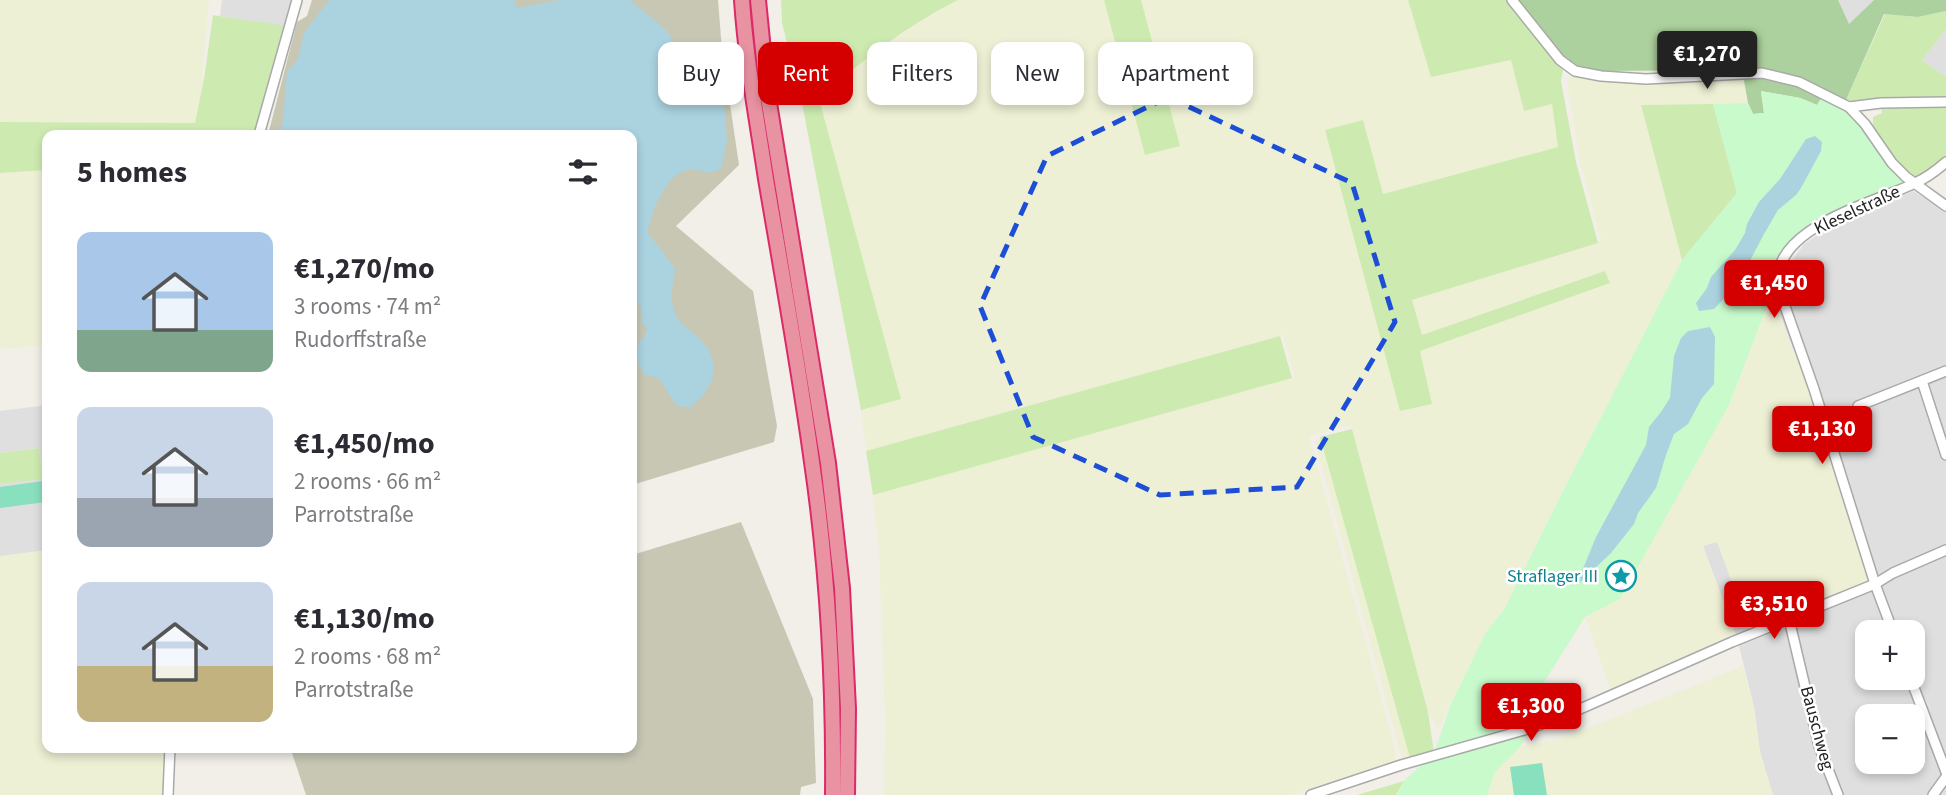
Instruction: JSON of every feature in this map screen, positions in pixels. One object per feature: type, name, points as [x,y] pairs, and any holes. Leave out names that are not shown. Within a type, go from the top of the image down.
[{"type":"highway","points":[[742,0],[752,94],[814,477],[826,584],[834,715],[833,795]]},
{"type":"highway","points":[[758,0],[767,91],[831,491],[842,588],[848,709],[847,795]]},
{"type":"street","points":[[260,130],[297,0]]},
{"type":"street","points":[[1512,0],[1560,60],[1575,71],[1654,80],[1762,73],[1799,82],[1849,107],[1865,124],[1892,163],[1946,206]]},
{"type":"street","points":[[1849,107],[1881,103],[1946,102]]},
{"type":"street","name":"Kleselstraße","points":[[1875,584],[1814,389],[1779,288],[1780,269],[1795,244],[1815,227],[1915,183],[1946,162]]},
{"type":"street","points":[[1858,406],[1946,371]]},
{"type":"street","points":[[1922,381],[1946,455]]},
{"type":"street","points":[[1311,795],[1571,713],[1875,584],[1893,573],[1946,550]]},
{"type":"street","points":[[1875,584],[1888,620]]},
{"type":"street","name":"Bauschweg","points":[[1790,619],[1819,746],[1838,795]]},
{"type":"street","points":[[1915,690],[1946,775],[1933,795]]},
{"type":"street","points":[[168,795],[170,753]]},
{"type":"highlighted area","points":[[1168,97],[1352,183],[1395,322],[1297,487],[1160,495],[1033,437],[980,306],[1047,156]]},
{"type":"shaded area","points":[[0,0],[209,0],[204,79],[195,123],[0,122]]},
{"type":"shaded area","points":[[222,0],[294,0],[287,27],[220,16]]},
{"type":"shaded area","points":[[312,0],[718,0],[721,42],[658,42],[658,105],[730,105],[739,165],[676,226],[753,291],[777,426],[774,442],[637,483],[637,130],[269,130],[297,22],[307,16]]},
{"type":"shaded area","points":[[958,0],[1408,0],[1431,76],[1511,60],[1552,103],[1558,147],[1383,194],[1363,120],[1325,130],[1401,411],[1432,404],[1419,351],[1609,283],[1605,271],[1422,335],[1412,300],[1601,241],[1580,161],[1567,83],[1573,66],[1601,71],[1742,70],[1748,103],[1641,106],[1682,260],[1505,608],[1486,632],[1438,730],[1428,712],[1351,425],[1309,436],[1395,749],[1395,761],[1291,795],[884,795],[885,719],[879,553],[873,495],[1295,377],[1283,335],[866,451],[861,410],[901,398],[821,105],[853,105],[853,69],[867,56],[867,105],[977,105],[977,42],[889,42]]},
{"type":"shaded area","points":[[1838,0],[1874,0],[1848,25]]},
{"type":"shaded area","points":[[1946,29],[1946,77],[1922,60]]},
{"type":"shaded area","points":[[42,170],[42,345],[0,349],[0,173]]},
{"type":"shaded area","points":[[1913,191],[1946,210],[1946,795],[1773,795],[1760,752],[1754,707],[1737,638],[1703,546],[1717,541],[1748,627],[1867,584],[1798,348],[1793,349],[1772,293],[1804,244],[1840,220]]},
{"type":"shaded area","points":[[1772,293],[1792,349],[1799,348],[1871,577],[1867,584],[1750,630],[1717,542],[1703,546],[1735,633],[1611,691],[1585,617],[1621,598],[1729,405]]},
{"type":"shaded area","points":[[42,406],[42,470],[39,448],[0,453],[0,411]]},
{"type":"shaded area","points":[[1320,437],[1410,758],[1405,759],[1401,755],[1315,442]]},
{"type":"shaded area","points":[[42,478],[42,552],[0,557],[0,484]]},
{"type":"shaded area","points":[[741,522],[813,699],[816,783],[801,787],[800,795],[306,795],[292,753],[637,753],[637,553]]},
{"type":"shaded area","points":[[42,551],[42,753],[166,753],[164,795],[0,795],[0,556]]},
{"type":"shaded area","points":[[1743,666],[1754,707],[1760,752],[1773,795],[1487,795],[1495,772],[1520,747],[1560,739]]},
{"type":"green space","points":[[781,0],[958,0],[890,42],[867,42],[867,59],[853,69],[853,42],[787,42],[782,23]]},
{"type":"green space","points":[[1104,0],[1141,0],[1152,42],[1115,42]]},
{"type":"green space","points":[[1408,0],[1508,0],[1563,70],[1561,81],[1576,162],[1598,243],[1412,300],[1422,335],[1605,271],[1610,283],[1420,351],[1432,404],[1400,411],[1325,130],[1363,120],[1383,194],[1558,147],[1552,104],[1524,111],[1511,60],[1431,77]]},
{"type":"green space","points":[[1515,0],[1838,0],[1849,24],[1874,0],[1946,0],[1946,11],[1918,17],[1884,14],[1846,100],[1826,91],[1817,105],[1800,98],[1761,91],[1764,113],[1753,114],[1748,103],[1742,70],[1601,71],[1573,66]]},
{"type":"green space","points":[[1946,11],[1946,29],[1922,60],[1946,77],[1946,100],[1846,100],[1885,14],[1918,17]]},
{"type":"green space","points":[[213,15],[287,26],[256,130],[42,130],[42,170],[0,173],[0,122],[195,123]]},
{"type":"green space","points":[[1761,91],[1800,98],[1817,105],[1822,97],[1848,111],[1910,183],[1825,218],[1809,227],[1788,246],[1777,289],[1772,293],[1729,405],[1620,599],[1585,617],[1531,703],[1534,722],[1520,747],[1495,772],[1487,795],[1397,795],[1404,781],[1434,753],[1451,704],[1486,632],[1505,608],[1682,260],[1737,193],[1713,104],[1748,103],[1753,114],[1764,113]]},
{"type":"green space","points":[[1713,104],[1737,193],[1682,260],[1641,105]]},
{"type":"green space","points":[[802,105],[821,105],[901,399],[861,410]]},
{"type":"green space","points":[[1132,105],[1169,105],[1180,146],[1145,155]]},
{"type":"green space","points":[[1881,107],[1946,107],[1946,156],[1937,167],[1916,181],[1893,160],[1873,130],[1873,117],[1882,113]]},
{"type":"green space","points":[[1280,336],[1292,378],[873,495],[866,451]]},
{"type":"green space","points":[[1352,429],[1428,712],[1434,753],[1410,758],[1320,437]]},
{"type":"green space","points":[[39,448],[42,479],[0,484],[0,453]]},
{"type":"green space","points":[[42,481],[42,503],[0,508],[0,487]]},
{"type":"green space","points":[[1542,763],[1547,795],[1514,795],[1510,767]]},
{"type":"green space","points":[[1404,781],[1396,795],[1357,795]]},
{"type":"water","points":[[329,0],[514,0],[517,8],[559,0],[630,0],[667,31],[673,42],[658,42],[658,105],[724,105],[727,140],[721,169],[711,172],[689,170],[673,177],[661,194],[647,232],[675,268],[672,299],[677,317],[702,341],[713,362],[712,379],[704,394],[691,407],[677,406],[658,378],[644,375],[637,359],[637,347],[648,329],[642,323],[642,308],[637,302],[637,130],[280,130],[287,72],[298,59],[304,33]]},
{"type":"water","points":[[1815,136],[1822,142],[1821,151],[1801,188],[1778,210],[1732,290],[1714,309],[1699,311],[1696,303],[1711,277],[1735,250],[1759,202],[1780,179],[1806,139]]},
{"type":"water","points":[[1710,327],[1715,337],[1714,384],[1702,398],[1688,424],[1674,434],[1656,488],[1638,513],[1634,524],[1611,553],[1576,586],[1596,537],[1646,445],[1649,427],[1670,398],[1674,356],[1681,338],[1688,331]]},
{"type":"place","name":"Straflager III","points":[[1621,576]]}]
